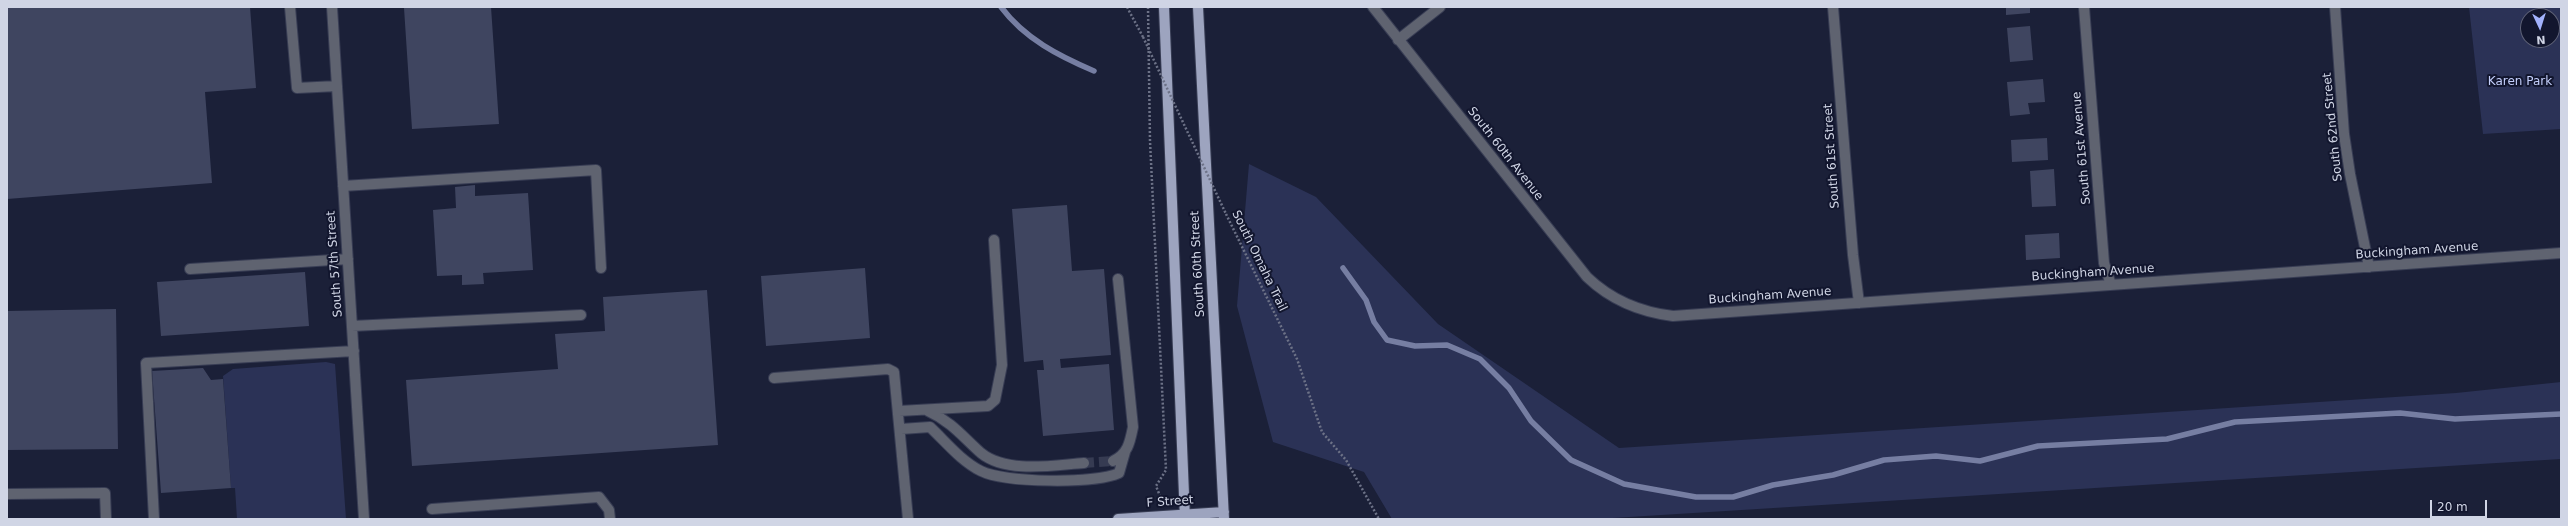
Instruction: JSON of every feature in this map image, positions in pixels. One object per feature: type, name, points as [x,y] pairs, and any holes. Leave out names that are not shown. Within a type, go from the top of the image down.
[{"type":"main road","name":"South 60th Street","points":[[1164,7],[1185,517]]},
{"type":"main road","name":"South 60th Street","points":[[1198,7],[1224,515]]},
{"type":"main road","name":"F Street","points":[[1118,519],[1224,515]]},
{"type":"street","points":[[290,7],[297,88],[337,86]]},
{"type":"street","name":"South 57th Street","points":[[332,7],[364,519]]},
{"type":"street","name":"South 60th Avenue","points":[[1373,7],[1579,268],[1597,286],[1629,306]]},
{"type":"street","points":[[1398,40],[1440,7]]},
{"type":"street","name":"South 61st Street","points":[[1833,7],[1853,255],[1859,302]]},
{"type":"street","name":"South 61st Avenue","points":[[2084,7],[2104,263],[2111,285]]},
{"type":"street","name":"South 62nd Street","points":[[2335,7],[2344,134],[2350,174],[2369,267]]},
{"type":"street","points":[[343,186],[596,170],[601,268]]},
{"type":"street","points":[[899,411],[988,406],[995,400],[998,394],[1002,365],[994,240]]},
{"type":"street","name":"Buckingham Avenue","points":[[1629,306],[1644,311],[1674,316],[2561,253]]},
{"type":"street","points":[[190,269],[348,259]]},
{"type":"street","points":[[901,428],[930,427],[980,471],[997,477],[1056,480],[1109,477],[1119,473],[1130,443],[1132,427],[1118,279]]},
{"type":"street","points":[[352,326],[581,315]]},
{"type":"street","points":[[154,519],[146,363],[354,351]]},
{"type":"street","points":[[774,378],[888,368],[894,372],[901,428],[908,519]]},
{"type":"street","points":[[926,410],[946,419],[983,454],[999,463],[1020,465],[1084,463]]},
{"type":"street","points":[[1113,461],[1126,452]]},
{"type":"street","points":[[7,494],[105,493],[106,519]]},
{"type":"street","points":[[432,509],[599,497],[609,510],[610,519]]},
{"type":"path","name":"South Omaha Trail","points":[[1127,7],[1143,37],[1226,214],[1297,360],[1322,432],[1346,460],[1379,519]]},
{"type":"path","points":[[1148,7],[1150,141],[1166,470],[1156,486],[1167,516]]},
{"type":"green space","name":"Karen Park","points":[[2469,7],[2561,7],[2561,129],[2483,134]]},
{"type":"green space","points":[[1249,164],[1316,197],[1438,324],[1619,448],[2456,393],[2561,382],[2561,459],[1597,519],[1392,519],[1364,472],[1273,442],[1237,306]]},
{"type":"green space","points":[[326,362],[335,364],[346,519],[237,519],[235,488],[231,488],[223,376],[233,369]]},
{"type":"building","points":[[7,7],[250,7],[256,88],[205,92],[212,183],[7,199]]},
{"type":"building","points":[[491,7],[499,124],[412,129],[404,8]]},
{"type":"building","points":[[2006,7],[2030,7],[2030,13],[2006,15]]},
{"type":"building","points":[[2030,26],[2033,60],[2010,62],[2007,28]]},
{"type":"building","points":[[2043,79],[2045,102],[2028,103],[2030,114],[2010,116],[2007,82]]},
{"type":"building","points":[[2047,138],[2048,160],[2012,162],[2011,140]]},
{"type":"building","points":[[2054,169],[2056,206],[2032,207],[2030,171]]},
{"type":"building","points":[[475,185],[475,196],[528,193],[533,270],[483,273],[484,284],[462,285],[462,275],[437,276],[433,210],[456,208],[455,187]]},
{"type":"building","points":[[1067,205],[1072,271],[1104,269],[1111,355],[1060,359],[1061,368],[1109,364],[1114,430],[1043,436],[1037,370],[1044,370],[1043,360],[1024,362],[1012,209]]},
{"type":"building","points":[[2059,233],[2060,258],[2026,260],[2025,235]]},
{"type":"building","points":[[865,268],[870,338],[766,346],[761,276]]},
{"type":"building","points":[[305,272],[309,326],[161,336],[157,282]]},
{"type":"building","points":[[707,290],[718,445],[412,466],[406,380],[558,369],[555,334],[605,331],[603,297]]},
{"type":"building","points":[[116,309],[118,449],[7,450],[7,311]]},
{"type":"building","points":[[203,368],[211,380],[223,379],[231,488],[161,493],[152,371]]},
{"type":"waterway","points":[[1001,7],[1021,28],[1043,45],[1056,53],[1094,71]]},
{"type":"waterway","points":[[1343,268],[1366,300],[1374,322],[1387,340],[1415,346],[1447,345],[1480,359],[1509,388],[1531,421],[1571,460],[1624,484],[1696,497],[1733,497],[1773,485],[1833,475],[1884,460],[1936,456],[1980,461],[2038,446],[2167,439],[2235,422],[2400,413],[2455,419],[2561,414]]},
{"type":"tunnel","points":[[1084,463],[1113,461]]}]
